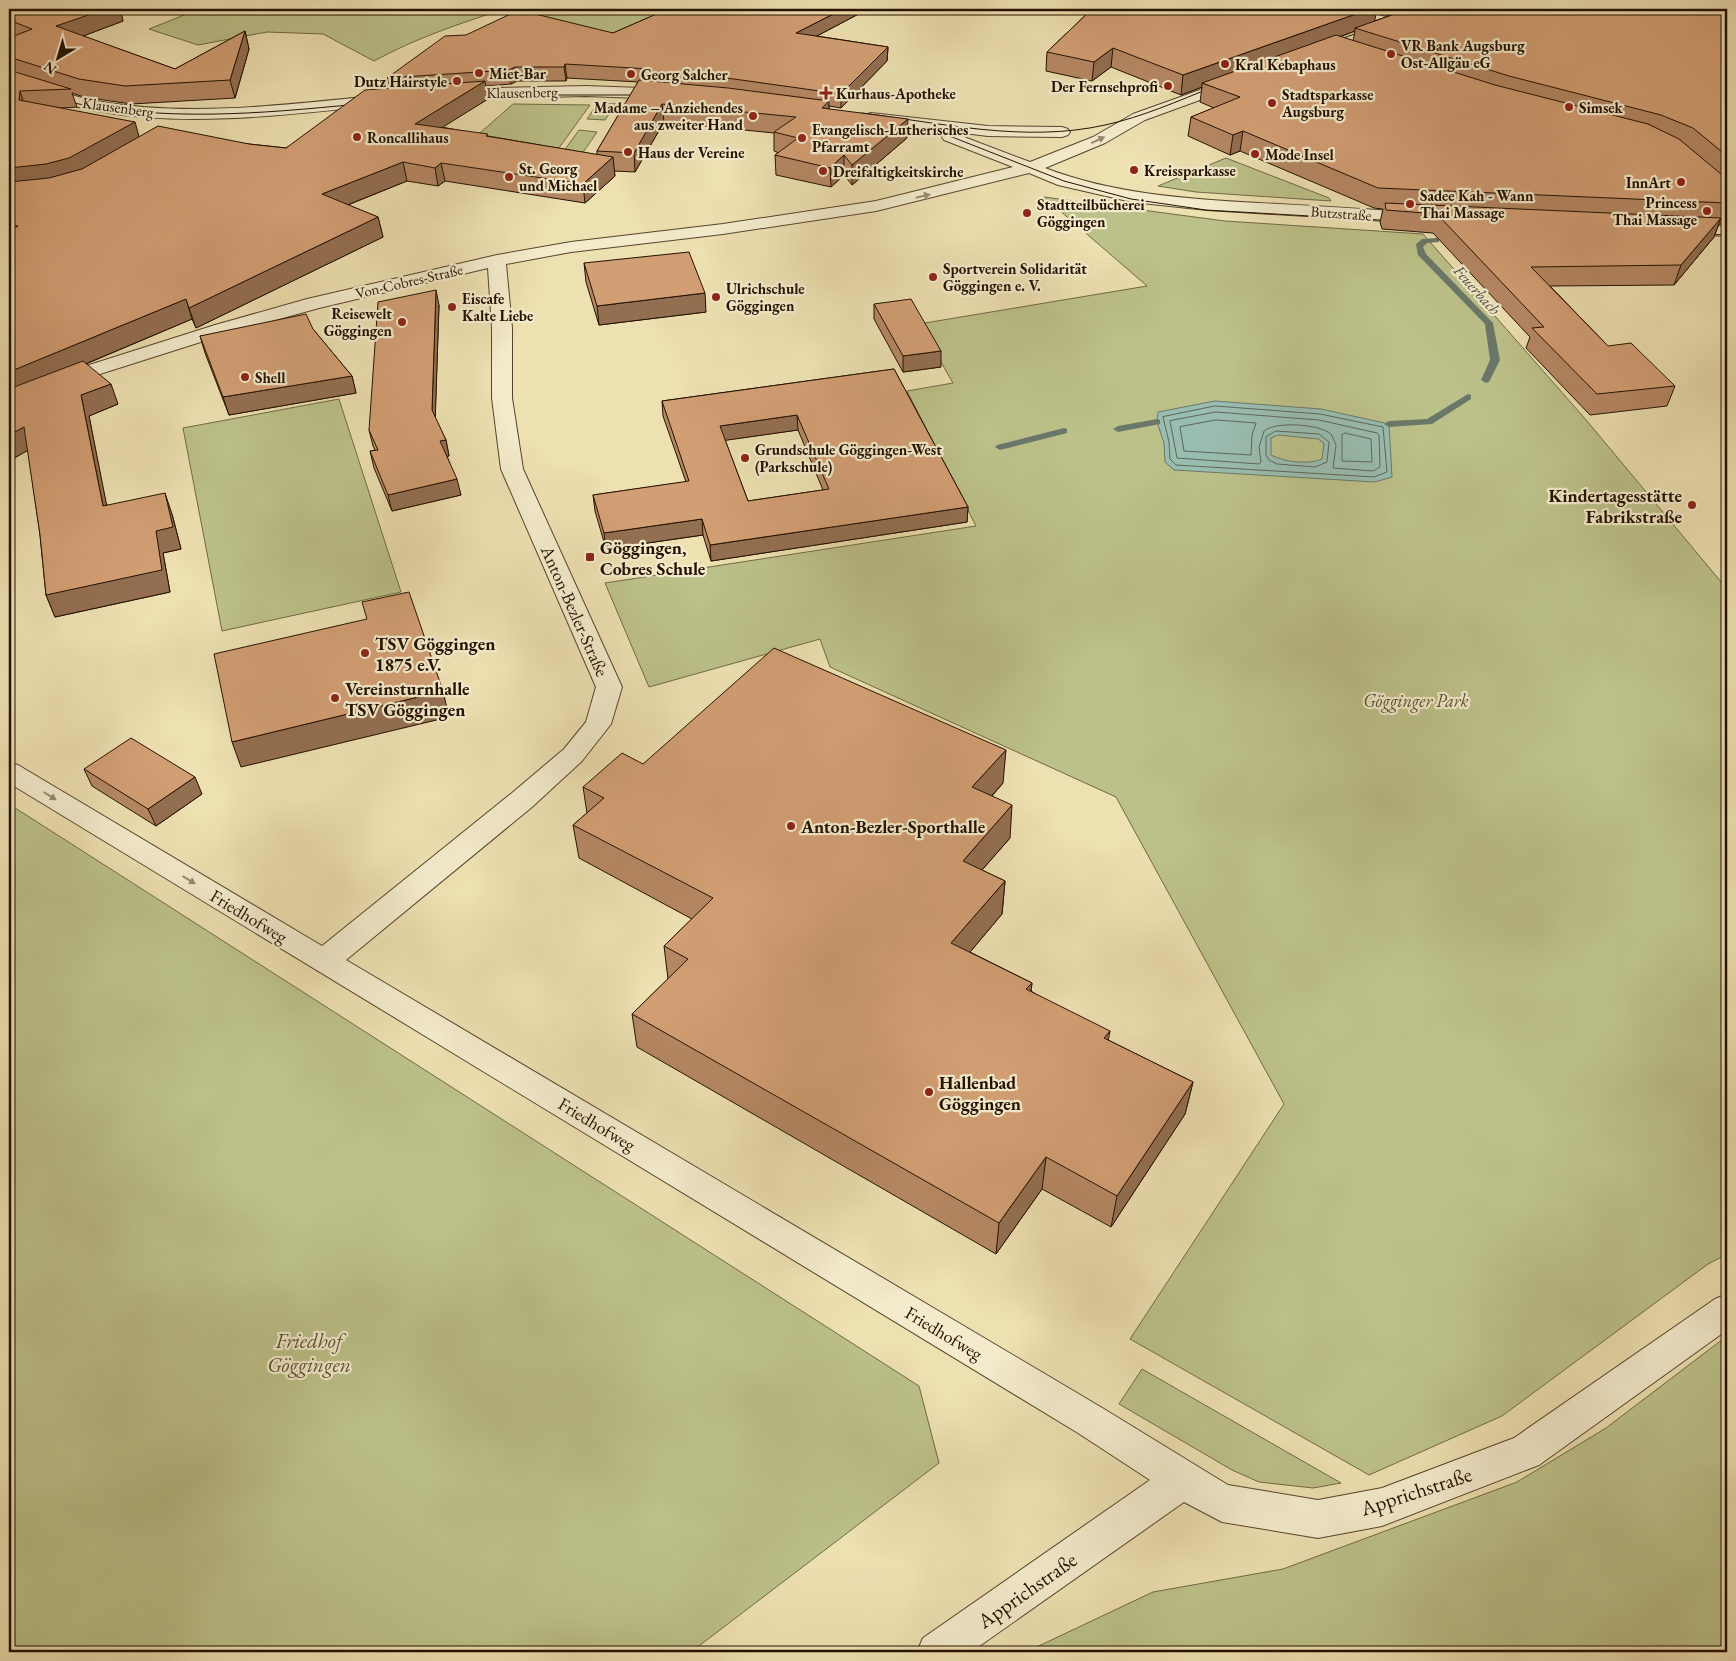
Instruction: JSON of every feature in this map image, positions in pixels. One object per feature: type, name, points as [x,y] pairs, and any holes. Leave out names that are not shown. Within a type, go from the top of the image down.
[{"type":"street","points":[[1339,9],[1403,21],[1374,32]]},
{"type":"street","points":[[1098,122],[1139,117],[1251,77]]},
{"type":"street","name":"Klausenberg","points":[[9,79],[51,95],[96,106],[140,111],[246,112],[399,98]]},
{"type":"street","name":"Klausenberg","points":[[435,95],[586,91],[658,93],[684,96]]},
{"type":"street","points":[[174,130],[195,113]]},
{"type":"street","points":[[858,116],[888,121],[988,131],[1069,130],[974,164]]},
{"type":"street","name":"Von-Cobres-Straße","points":[[9,405],[93,370],[230,326],[497,260],[571,247],[732,228],[876,206],[922,196],[1030,168],[1099,140],[1139,117]]},
{"type":"street","points":[[888,121],[952,137],[1030,168]]},
{"type":"street","points":[[988,131],[1054,158]]},
{"type":"street","name":"Butzstraße","points":[[1054,158],[1099,180],[1195,204]]},
{"type":"street","name":"Butzstraße","points":[[1030,168],[1080,185],[1132,197],[1195,204],[1438,219]]},
{"type":"street","name":"Von-Cobres-Straße","points":[[824,213],[957,170]]},
{"type":"street","points":[[1659,228],[1727,230]]},
{"type":"street","name":"Anton-Bezler-Straße","points":[[324,961],[522,800],[573,755],[598,724],[609,687],[512,469],[502,398],[502,328],[497,260]]},
{"type":"street","name":"Friedhofweg","points":[[9,770],[1092,1421],[1183,1480]]},
{"type":"street","name":"Apprichstraße","points":[[937,1652],[1183,1480],[1222,1503],[1318,1519],[1382,1507],[1526,1452],[1727,1310]]},
{"type":"green space","points":[[199,9],[504,9],[422,38],[374,61],[323,34],[267,32],[198,45],[149,29]]},
{"type":"green space","points":[[509,9],[694,9],[605,50],[499,12]]},
{"type":"green space","points":[[598,103],[616,104],[605,120],[587,119]]},
{"type":"green space","points":[[513,104],[590,105],[556,152],[472,140]]},
{"type":"green space","points":[[579,130],[597,132],[577,161],[558,159]]},
{"type":"green space","points":[[1226,158],[1329,198],[1331,201],[1196,192],[1158,186]]},
{"type":"green space","name":"Gögginger Park","points":[[1044,197],[1225,221],[1423,234],[1587,421],[1727,589],[1727,1254],[1708,1264],[1502,1416],[1369,1475],[1130,1339],[1284,1104],[1116,797],[830,667],[820,639],[649,687],[605,583],[976,526],[907,391],[953,383],[919,324],[1147,286]]},
{"type":"green space","points":[[339,399],[401,592],[222,631],[183,428]]},
{"type":"green space","name":"Friedhof Göggingen","points":[[9,804],[919,1386],[939,1463],[691,1652],[9,1652]]},
{"type":"green space","points":[[1727,1336],[1727,1646],[1696,1652],[1026,1652],[1153,1592],[1283,1569],[1517,1482],[1606,1428]]},
{"type":"green space","points":[[1142,1369],[1341,1483],[1313,1488],[1259,1482],[1232,1470],[1119,1404]]},
{"type":"water","points":[[1215,401],[1321,409],[1389,424],[1392,477],[1375,482],[1174,470],[1165,462],[1164,443],[1157,422],[1158,412]],"holes":[[[1278,435],[1318,439],[1324,443],[1322,459],[1317,461],[1296,462],[1271,455],[1271,438]]]},
{"type":"building","points":[[9,9],[106,9],[56,26],[175,69],[245,31],[230,80],[125,86],[79,79],[9,57],[9,38],[32,29],[9,20]]},
{"type":"building","points":[[668,9],[843,9],[796,33],[888,47],[841,94],[734,79],[648,71],[650,69],[565,64],[564,67],[515,67],[509,70],[387,78],[445,36],[466,35],[519,10],[613,33]]},
{"type":"building","points":[[1092,9],[1370,9],[1183,75],[1113,48],[1094,62],[1047,52]]},
{"type":"building","points":[[1409,9],[1727,9],[1727,156],[1693,128],[1661,115],[1509,76],[1355,28]]},
{"type":"building","points":[[1336,35],[1495,85],[1648,124],[1679,139],[1727,179],[1727,203],[1378,188],[1243,131],[1233,135],[1191,117],[1240,97],[1202,83]]},
{"type":"building","points":[[9,70],[71,89],[20,91],[19,100],[135,122],[69,158],[46,164],[9,168]]},
{"type":"building","points":[[639,80],[728,88],[829,101],[822,108],[908,119],[852,165],[844,155],[830,168],[775,155],[798,138],[774,132],[796,117],[662,104],[634,153],[597,151]]},
{"type":"building","points":[[485,81],[415,124],[488,134],[486,136],[613,157],[583,184],[441,163],[435,168],[403,162],[322,194],[378,217],[189,308],[186,299],[9,372],[9,232],[18,226],[9,224],[9,182],[49,178],[82,169],[158,126],[249,144],[286,148],[365,90]]},
{"type":"building","points":[[1385,203],[1721,218],[1681,265],[1531,267],[1608,346],[1631,343],[1675,386],[1597,394],[1532,328],[1544,327],[1437,214],[1386,210]]},
{"type":"building","points":[[689,252],[705,293],[597,306],[584,263]]},
{"type":"building","points":[[436,290],[432,410],[446,440],[440,441],[457,479],[388,495],[370,451],[378,450],[369,430],[378,302]]},
{"type":"building","points":[[911,299],[941,351],[903,356],[874,304]]},
{"type":"building","points":[[306,314],[313,329],[352,376],[223,397],[200,336]]},
{"type":"building","points":[[83,361],[111,384],[81,395],[103,506],[165,493],[173,527],[156,531],[162,570],[46,595],[40,535],[24,427],[9,435],[9,389]]},
{"type":"building","points":[[894,369],[968,507],[710,545],[702,519],[604,533],[593,495],[689,481],[662,401]],"holes":[[[797,415],[829,489],[748,501],[720,426]]]},
{"type":"building","name":"Vereinsturnhalle TSV Göggingen","points":[[409,592],[443,691],[232,742],[214,654],[367,619],[362,602]]},
{"type":"building","points":[[774,648],[1006,750],[972,787],[1012,805],[963,861],[1005,881],[951,943],[1032,983],[1026,989],[1110,1031],[1104,1038],[1193,1082],[1117,1196],[1046,1157],[999,1223],[632,1014],[688,959],[664,946],[713,898],[573,825],[604,798],[583,787],[622,753],[643,764]]},
{"type":"building","points":[[131,738],[195,777],[148,809],[84,769]]},
{"type":"waterway","name":"Feuerbach","points":[[1436,240],[1425,241],[1419,246],[1422,255],[1489,323],[1495,360],[1486,380]]},
{"type":"waterway","name":"Feuerbach","points":[[1389,424],[1429,422],[1468,397]]},
{"type":"waterway","name":"Feuerbach","points":[[1118,429],[1157,422]]},
{"type":"waterway","name":"Feuerbach","points":[[1000,447],[1064,431]]},
{"type":"tram line","points":[[1330,43],[1368,29]]},
{"type":"tram line","points":[[862,113],[983,130],[1014,132],[1075,130],[1133,118],[1213,87]]},
{"type":"tram line","points":[[473,95],[646,95]]},
{"type":"tram line","points":[[63,101],[101,108],[175,114],[284,111],[359,104]]},
{"type":"tram line","points":[[894,124],[952,137],[1064,181],[1131,199],[1206,210],[1396,221]]},
{"type":"tram line","points":[[1700,234],[1727,235]]},
{"type":"place","name":"VR Bank Augsburg Ost-Allgäu eG","points":[[1391,54]]},
{"type":"place","name":"Kral Kebaphaus","points":[[1225,64]]},
{"type":"place","name":"Miet-Bar","points":[[479,73]]},
{"type":"place","name":"Georg Salcher","points":[[631,74]]},
{"type":"place","name":"Dutz Hairstyle","points":[[457,81]]},
{"type":"place","name":"Der Fernsehprofi","points":[[1168,86]]},
{"type":"place","name":"Kurhaus-Apotheke","points":[[826,93]]},
{"type":"place","name":"Stadtsparkasse Augsburg","points":[[1272,103]]},
{"type":"place","name":"Simsek","points":[[1569,107]]},
{"type":"place","name":"Madame – Anziehendes aus zweiter Hand","points":[[753,116]]},
{"type":"place","name":"Roncallihaus","points":[[357,137]]},
{"type":"place","name":"Evangelisch-Lutherisches Pfarramt","points":[[802,138]]},
{"type":"place","name":"Haus der Vereine","points":[[628,152]]},
{"type":"place","name":"Mode Insel","points":[[1255,154]]},
{"type":"place","name":"Kreissparkasse","points":[[1134,170]]},
{"type":"place","name":"Dreifaltigkeitskirche","points":[[823,171]]},
{"type":"place","name":"St. Georg und Michael","points":[[509,177]]},
{"type":"place","name":"InnArt","points":[[1681,182]]},
{"type":"place","name":"Sadee Kah - Wann Thai Massage","points":[[1410,204]]},
{"type":"place","name":"Princess Thai Massage","points":[[1707,211]]},
{"type":"place","name":"Stadtteilbücherei Göggingen","points":[[1027,213]]},
{"type":"place","name":"Sportverein Solidarität Göggingen e. V.","points":[[933,277]]},
{"type":"place","name":"Ulrichschule Göggingen","points":[[716,297]]},
{"type":"place","name":"Eiscafe Kalte Liebe","points":[[452,307]]},
{"type":"place","name":"Reisewelt Göggingen","points":[[402,322]]},
{"type":"place","name":"Shell","points":[[245,377]]},
{"type":"place","name":"Grundschule Göggingen-West (Parkschule)","points":[[745,458]]},
{"type":"place","name":"Kindertagesstätte Fabrikstraße","points":[[1692,505]]},
{"type":"place","name":"Göggingen, Cobres Schule","points":[[590,557]]},
{"type":"place","name":"TSV Göggingen 1875 e.V.","points":[[365,653]]},
{"type":"place","name":"Vereinsturnhalle TSV Göggingen","points":[[335,698]]},
{"type":"place","name":"Anton-Bezler-Sporthalle","points":[[791,826]]},
{"type":"place","name":"Hallenbad Göggingen","points":[[929,1092]]}]
